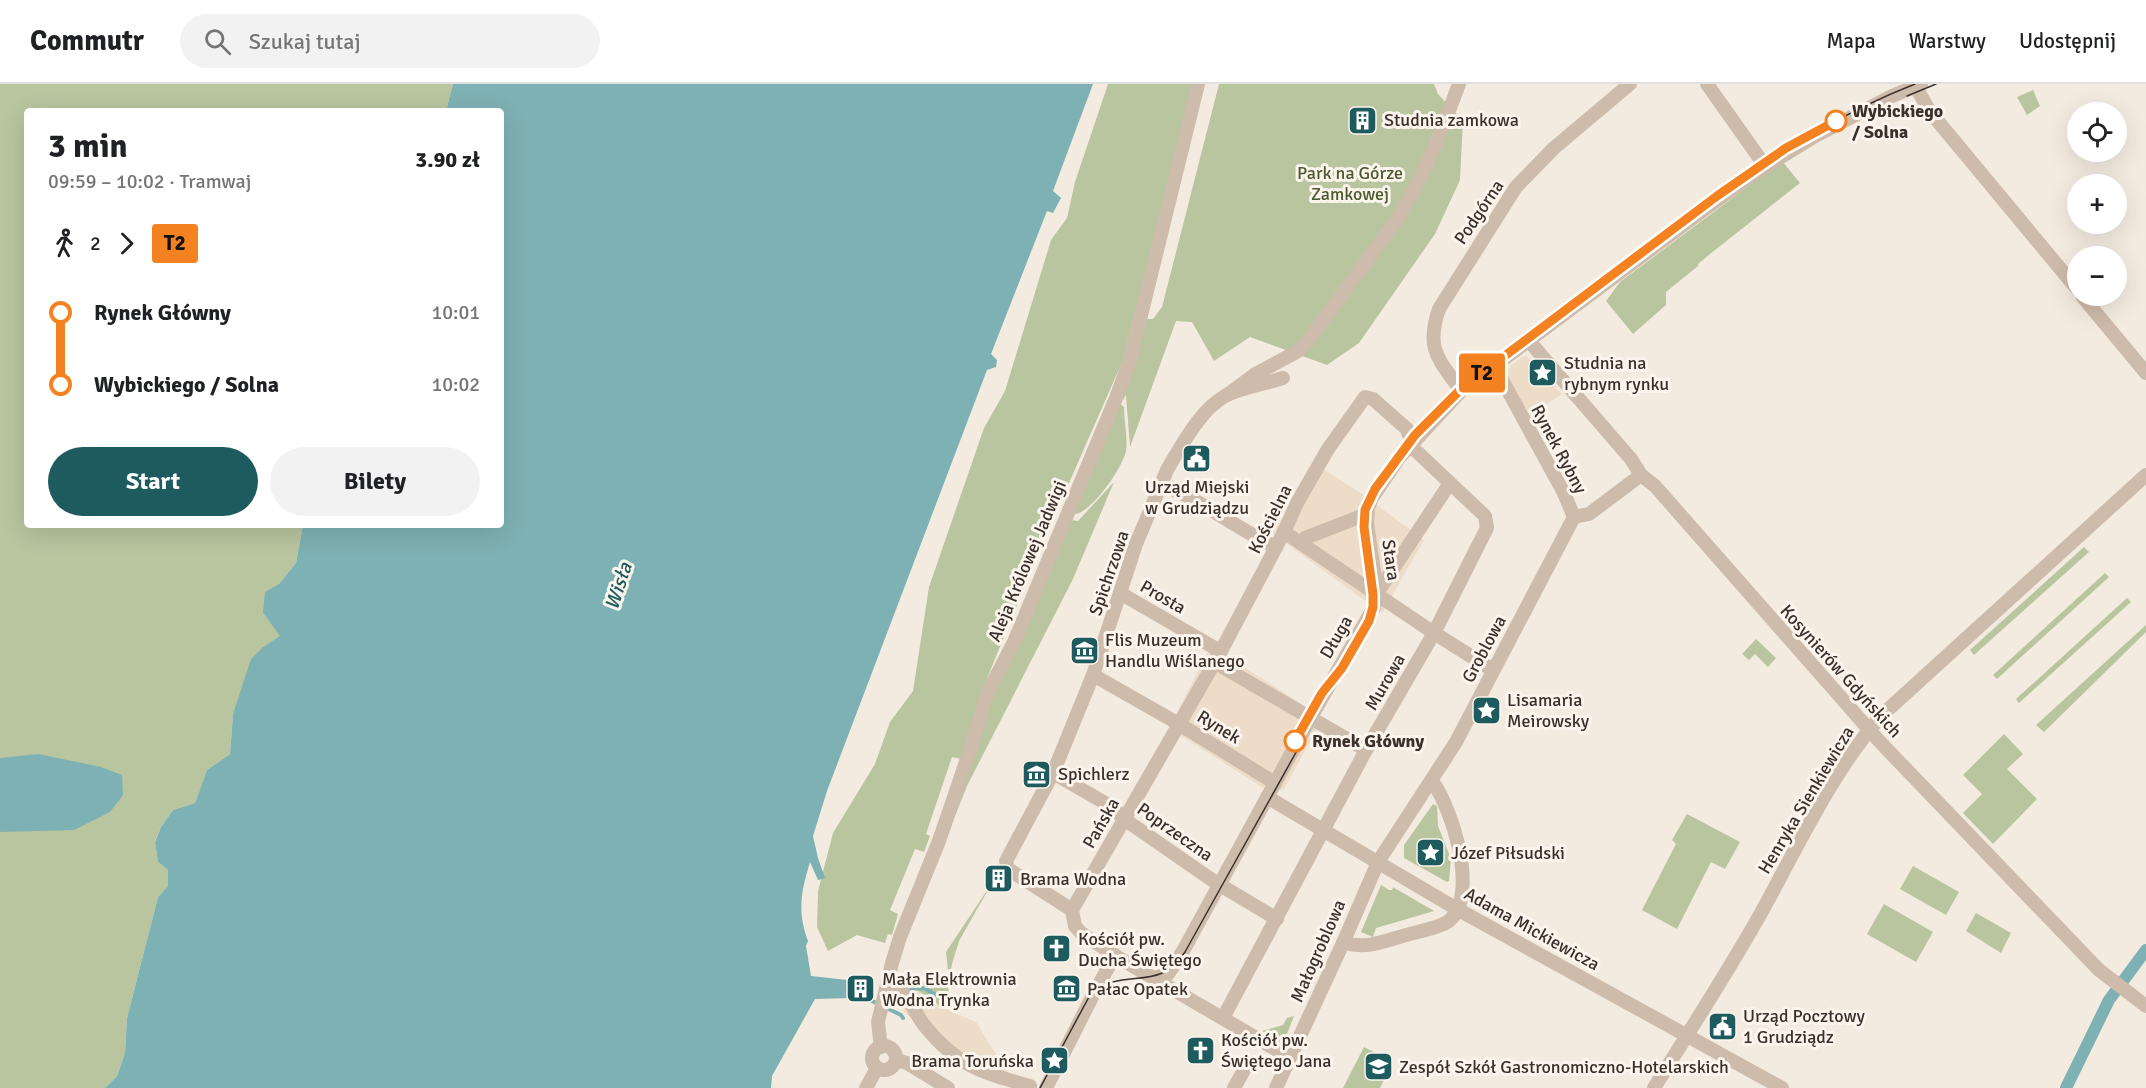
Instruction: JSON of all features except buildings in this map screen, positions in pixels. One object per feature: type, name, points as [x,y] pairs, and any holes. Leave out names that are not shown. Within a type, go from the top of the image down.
[{"type":"street","name":"Aleja Królowej Jadwigi","points":[[881,1047],[878,1022],[880,1008],[890,987],[900,938],[939,841],[987,694],[1014,642],[1130,360],[1198,84]]},
{"type":"street","points":[[1227,395],[1254,375],[1300,350],[1324,320],[1411,197],[1442,131],[1459,84]]},
{"type":"street","name":"Podgórna","points":[[1461,391],[1439,362],[1433,343],[1433,325],[1439,309],[1516,187],[1554,148],[1630,84]]},
{"type":"street","points":[[1707,84],[1766,166]]},
{"type":"street","points":[[1301,543],[1305,538],[1367,514],[1376,491],[1412,445],[1461,391],[1705,209],[1766,166],[1815,136],[1918,85],[1931,113],[2067,277]]},
{"type":"street","points":[[2090,306],[2146,373]]},
{"type":"street","name":"Kosynierów Gdyńskich","points":[[1529,341],[1631,459],[1641,475],[1655,486],[1885,748],[2099,970],[2146,1006]]},
{"type":"street","name":"Rynek Rybny","points":[[1495,367],[1564,493],[1574,517]]},
{"type":"street","name":"Spichrzowa","points":[[1072,910],[1008,869],[1009,853],[1053,773],[1093,675],[1136,544],[1167,470],[1203,415],[1214,403],[1227,395],[1283,378]]},
{"type":"street","name":"Murowa","points":[[1223,1018],[1366,750],[1434,633],[1487,528],[1485,516],[1413,448],[1407,429],[1372,399],[1365,397]]},
{"type":"street","name":"Kościelna","points":[[1217,656],[1284,532],[1297,503],[1328,449],[1365,397]]},
{"type":"street","points":[[1574,517],[1589,514],[1641,475]]},
{"type":"street","name":"Henryka Sienkiewicza","points":[[1654,1088],[1751,930],[1849,756],[1870,729],[1882,715],[2146,475]]},
{"type":"street","name":"Długa","points":[[1311,718],[1374,608],[1377,593],[1450,483]]},
{"type":"street","points":[[1162,485],[1177,491],[1254,537],[1276,547]]},
{"type":"street","name":"Stara","points":[[1367,514],[1377,593]]},
{"type":"street","name":"Groblowa","points":[[1378,862],[1456,742],[1574,517]]},
{"type":"street","points":[[1284,532],[1493,670]]},
{"type":"street","name":"Prosta","points":[[1120,593],[1217,656]]},
{"type":"street","points":[[1217,656],[1311,718],[1366,750]]},
{"type":"street","name":"Rynek","points":[[1217,656],[1179,724],[1271,790]]},
{"type":"street","points":[[1093,675],[1179,724]]},
{"type":"street","points":[[1154,978],[1168,974],[1173,967],[1311,718]]},
{"type":"street","name":"Pańska","points":[[1072,910],[1179,724]]},
{"type":"street","name":"Poprzeczna","points":[[1053,773],[1112,807],[1124,819],[1219,884],[1276,919]]},
{"type":"street","points":[[1343,943],[1369,946],[1449,922],[1457,909],[1462,896],[1460,852],[1442,794],[1432,781]]},
{"type":"street","name":"Adama Mickiewicza","points":[[1271,790],[1324,831],[1457,909],[1782,1088]]},
{"type":"street","name":"Małogroblowa","points":[[1276,1088],[1378,862]]},
{"type":"street","points":[[1072,910],[1075,926],[1081,933],[1115,956],[1289,1057]]},
{"type":"street","points":[[1049,1083],[1115,956]]},
{"type":"street","points":[[890,987],[954,1056],[985,1072],[1030,1086]]},
{"type":"street","points":[[881,1047],[892,1049],[896,1060],[890,1068],[884,1070],[877,1068],[872,1058],[875,1050],[881,1047]]},
{"type":"street","points":[[896,1060],[907,1063],[948,1088]]},
{"type":"street","points":[[866,1088],[877,1068]]},
{"type":"street","points":[[1234,1088],[1244,1070]]},
{"type":"green space","points":[[0,84],[453,84],[447,108],[24,108],[24,528],[302,528],[296,563],[279,584],[263,613],[281,636],[263,647],[233,714],[230,754],[207,770],[195,803],[173,810],[161,827],[155,841],[158,862],[168,870],[168,886],[158,897],[127,1018],[125,1053],[117,1076],[105,1088],[0,1088]]},
{"type":"green space","points":[[1108,84],[1192,84],[1123,360],[1040,549],[986,681],[961,759],[952,757],[926,834],[930,836],[924,852],[915,849],[890,910],[898,914],[892,935],[888,934],[885,943],[857,935],[828,951],[817,927],[818,891],[833,833],[875,764],[890,722],[913,691],[929,587],[984,428],[1005,391],[1051,240],[1067,218],[1075,182]]},
{"type":"green space","name":"Park na Górze Zamkowej","points":[[1219,84],[1434,84],[1438,94],[1463,121],[1460,180],[1435,234],[1359,343],[1327,365],[1250,337],[1214,361],[1192,322],[1176,321],[1130,447],[1126,395],[1123,400],[1120,399],[1145,319],[1153,319],[1162,307]]},
{"type":"green space","points":[[2033,90],[2040,106],[2027,115],[2017,97]]},
{"type":"green space","points":[[1782,161],[1800,183],[1666,292],[1666,305],[1633,334],[1606,301],[1620,282]]},
{"type":"green space","points":[[1119,403],[1124,407],[1126,451],[1124,458],[1096,499],[1080,513],[1073,514]]},
{"type":"green space","points":[[1114,482],[1073,579],[967,786],[947,836],[986,706],[1071,520],[1078,521]]},
{"type":"green space","points":[[2084,547],[2089,552],[1974,655],[1970,650]]},
{"type":"green space","points":[[2105,573],[2109,577],[1997,679],[1993,675]]},
{"type":"green space","points":[[2127,598],[2131,602],[2019,703],[2016,699]]},
{"type":"green space","points":[[2146,625],[2146,632],[2044,732],[2036,725]]},
{"type":"green space","points":[[1756,639],[1776,658],[1768,667],[1755,654],[1749,660],[1742,654]]},
{"type":"green space","points":[[2004,734],[2023,754],[2007,769],[2037,799],[1993,844],[1963,813],[1982,794],[1963,775]]},
{"type":"green space","points":[[1433,804],[1437,806],[1438,826],[1451,859],[1447,882],[1404,858],[1404,845]]},
{"type":"green space","points":[[1687,814],[1740,842],[1725,869],[1711,862],[1677,929],[1642,910],[1676,844],[1672,840]]},
{"type":"green space","points":[[1913,866],[1959,892],[1946,915],[1900,889]]},
{"type":"green space","points":[[992,883],[959,941],[949,980],[946,952]]},
{"type":"green space","points":[[1381,885],[1389,890],[1393,887],[1434,911],[1376,928],[1373,937],[1361,932]]},
{"type":"green space","points":[[1884,904],[1933,932],[1916,962],[1867,934]]},
{"type":"green space","points":[[1976,913],[2011,933],[2001,953],[1966,931]]},
{"type":"green space","points":[[926,982],[948,987],[950,997],[941,1007],[917,990],[911,992],[907,984]]},
{"type":"green space","points":[[1294,1016],[1283,1044],[1262,1031],[1283,1025],[1287,1018]]},
{"type":"green space","name":"Zespół Szkół Gastronomiczno-Hotelarskich","points":[[1364,1047],[1393,1062],[1380,1088],[1343,1088]]},
{"type":"shaded area","points":[[1526,355],[1562,394],[1535,412],[1525,410],[1506,375],[1511,365]]},
{"type":"shaded area","points":[[1309,467],[1325,470],[1424,540],[1382,613],[1272,533],[1286,512]]},
{"type":"shaded area","points":[[1209,650],[1225,655],[1314,712],[1317,729],[1284,789],[1270,792],[1175,732],[1173,720]]},
{"type":"shaded area","points":[[917,990],[941,1007],[976,1022],[1007,1072],[1006,1075],[964,1058],[904,1012],[902,1007],[911,992]]},
{"type":"water","name":"Wisła","points":[[453,84],[1093,84],[1053,191],[1061,198],[1053,213],[1047,211],[991,354],[997,360],[996,367],[987,370],[827,791],[813,836],[825,878],[818,880],[810,862],[804,883],[801,911],[808,941],[806,946],[811,976],[847,980],[857,984],[853,998],[815,999],[772,1076],[771,1088],[105,1088],[117,1076],[125,1053],[127,1018],[158,897],[168,886],[168,870],[158,862],[155,842],[161,827],[173,810],[195,803],[207,770],[230,754],[233,714],[251,659],[263,647],[280,636],[263,613],[265,592],[279,584],[296,563],[302,528],[504,528],[504,108],[447,108]]},
{"type":"water","points":[[38,754],[101,767],[122,775],[123,795],[110,812],[74,830],[0,832],[0,758]]},
{"type":"waterway","points":[[2066,1088],[2109,1000],[2146,950]]},
{"type":"waterway","points":[[910,989],[924,988],[946,1001]]},
{"type":"waterway","points":[[890,1009],[899,995]]},
{"type":"waterway","points":[[853,996],[868,999],[903,1018]]},
{"type":"tram line","points":[[1040,1088],[1090,995],[1115,981],[1152,976],[1163,972],[1174,965],[1185,952],[1369,621],[1373,592],[1364,532],[1367,504],[1380,480],[1416,435],[1435,415],[1498,360],[1717,196],[1812,134],[1862,107],[1915,84]]},
{"type":"tram line","points":[[1907,96],[1936,84]]},
{"type":"tram line","name":"T2","points":[[1295,741],[1322,693],[1342,668],[1369,621],[1373,607],[1373,594],[1364,527],[1365,510],[1370,496],[1415,435],[1462,388],[1717,196],[1786,148],[1836,121]]},
{"type":"place","name":"Studnia zamkowa","points":[[1363,120]]},
{"type":"place","name":"Wybickiego / Solna","points":[[1836,121]]},
{"type":"place","name":"Studnia na rybnym rynku","points":[[1543,373]]},
{"type":"place","name":"Urząd Miejski w Grudziądzu","points":[[1197,458]]},
{"type":"place","name":"Flis Muzeum Handlu Wiślanego","points":[[1084,650]]},
{"type":"place","name":"Lisamaria Meirowsky","points":[[1486,710]]},
{"type":"place","name":"Rynek Główny","points":[[1295,741]]},
{"type":"place","name":"Spichlerz","points":[[1037,774]]},
{"type":"place","name":"Józef Piłsudski","points":[[1430,853]]},
{"type":"place","name":"Brama Wodna","points":[[999,879]]},
{"type":"place","name":"Kościół pw. Ducha Świętego","points":[[1057,949]]},
{"type":"place","name":"Mała Elektrownia Wodna Trynka","points":[[861,989]]},
{"type":"place","name":"Pałac Opatek","points":[[1066,989]]},
{"type":"place","name":"Urząd Pocztowy 1 Grudziądz","points":[[1722,1026]]},
{"type":"place","name":"Kościół pw. Świętego Jana","points":[[1200,1050]]},
{"type":"place","name":"Brama Toruńska","points":[[1055,1061]]},
{"type":"place","name":"Zespół Szkół Gastronomiczno-Hotelarskich","points":[[1378,1067]]}]
